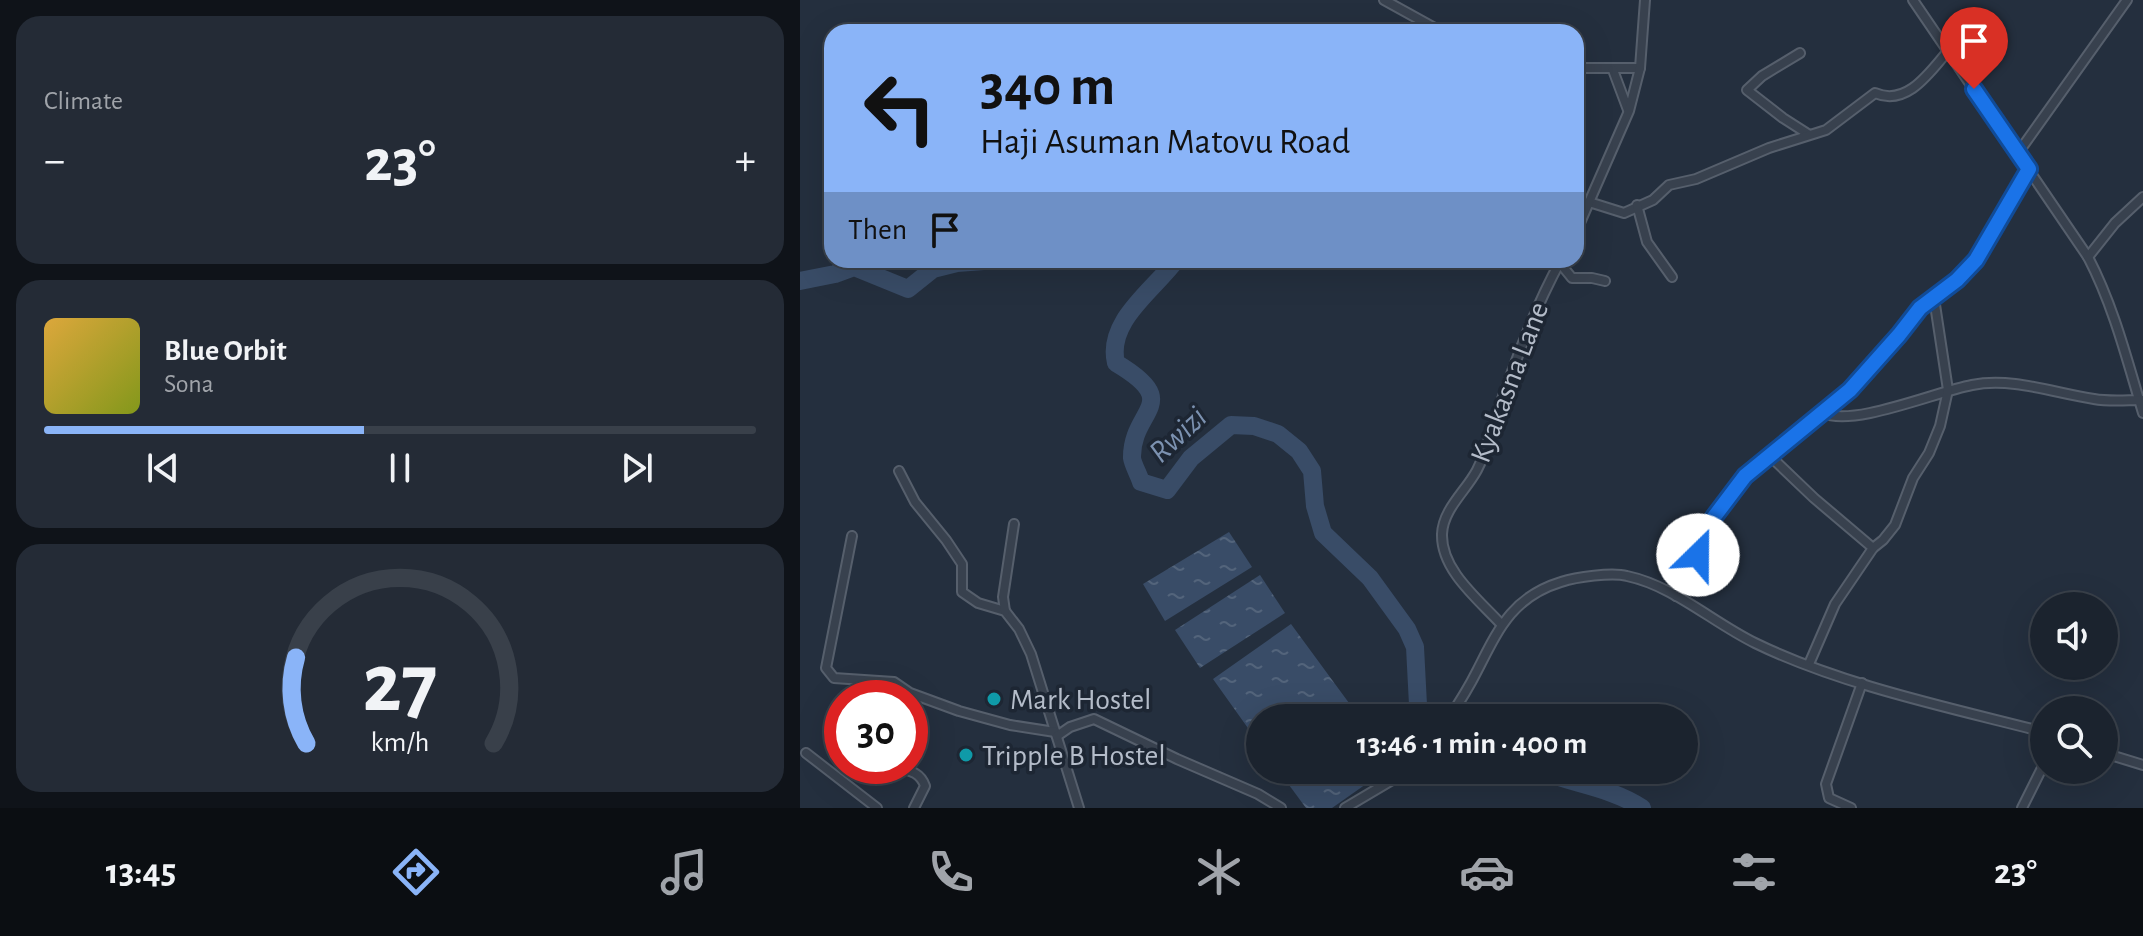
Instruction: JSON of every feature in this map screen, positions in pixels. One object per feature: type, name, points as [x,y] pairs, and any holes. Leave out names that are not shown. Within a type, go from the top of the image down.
[{"type":"street","points":[[1384,0],[1428,24]]},
{"type":"street","points":[[1584,214],[1629,111],[1640,68],[1645,0]]},
{"type":"street","points":[[1913,0],[2088,257],[2105,289],[2117,323],[2143,413]]},
{"type":"street","points":[[2018,153],[2127,0]]},
{"type":"street","points":[[1589,202],[1624,213],[1653,200],[1669,185],[1696,179],[1769,148],[1826,130],[1875,93],[1885,97],[1912,91],[1948,51]]},
{"type":"street","points":[[1800,53],[1762,76],[1747,90],[1808,134]]},
{"type":"street","points":[[1584,68],[1640,68]]},
{"type":"street","points":[[1613,70],[1629,111]]},
{"type":"street","points":[[1676,596],[1714,517],[1745,476],[1823,413],[1874,364],[1920,308],[1976,260],[2029,169]]},
{"type":"street","points":[[2088,257],[2115,223],[2143,197]]},
{"type":"street","points":[[1637,205],[1647,242],[1672,277]]},
{"type":"street","name":"Kyakasna Lane","points":[[1501,624],[1452,568],[1442,532],[1448,511],[1473,478],[1487,452],[1495,418],[1530,323],[1557,268]]},
{"type":"street","points":[[1565,268],[1572,278],[1605,281]]},
{"type":"street","points":[[1809,664],[1835,604],[1873,548],[1895,525],[1913,478],[1929,453],[1940,426],[1948,390],[1934,298]]},
{"type":"street","points":[[1823,413],[1843,418],[1867,414],[1948,390],[1996,382],[2098,400],[2141,400]]},
{"type":"street","points":[[1769,455],[1823,507],[1873,548]]},
{"type":"street","points":[[899,471],[915,502],[962,564],[962,592],[978,603],[1005,611]]},
{"type":"street","points":[[1014,524],[1003,597],[1005,611],[1019,629],[1031,654],[1079,808]]},
{"type":"street","points":[[852,536],[826,668],[834,678],[894,682],[910,693],[959,711],[1056,734],[1094,719],[1258,794],[1281,808]]},
{"type":"street","points":[[1458,704],[1501,624],[1514,609],[1560,582],[1624,575],[1676,596],[1756,644],[1862,683],[2030,728]]},
{"type":"street","points":[[1851,808],[1829,798],[1826,784],[1862,683]]},
{"type":"street","points":[[806,753],[877,808]]},
{"type":"street","points":[[2118,757],[2143,765]]},
{"type":"street","points":[[914,808],[924,784]]},
{"type":"street","points":[[1345,808],[1385,784]]},
{"type":"street","points":[[2022,808],[2034,784]]},
{"type":"water","points":[[1229,532],[1252,567],[1165,621],[1143,584]]},
{"type":"water","points":[[1260,575],[1285,613],[1200,668],[1175,630]]},
{"type":"water","points":[[1291,624],[1350,704],[1246,704],[1246,725],[1213,679]]},
{"type":"water","points":[[1288,784],[1366,784],[1332,808],[1306,808]]},
{"type":"waterway","name":"Rwizi","points":[[800,281],[851,268]]},
{"type":"waterway","name":"Rwizi","points":[[856,268],[908,289],[937,268]]},
{"type":"waterway","name":"Rwizi","points":[[1169,268],[1125,320],[1115,348],[1116,363],[1136,377],[1147,388],[1151,398],[1150,408],[1134,442],[1132,458],[1141,482],[1167,490],[1191,458],[1231,425],[1254,426],[1278,434],[1299,451],[1312,471],[1315,506],[1323,533],[1370,578],[1407,629],[1415,647],[1418,704]]},
{"type":"waterway","name":"Rwizi","points":[[1583,784],[1604,790],[1642,808]]},
{"type":"place","name":"Mark Hostel","points":[[994,699]]},
{"type":"place","name":"Tripple B Hostel","points":[[966,755]]},
{"type":"route","points":[[1698,555],[1714,517],[1745,476],[1850,390],[1920,308],[1957,280],[1976,260],[2029,169],[1974,89]]}]
